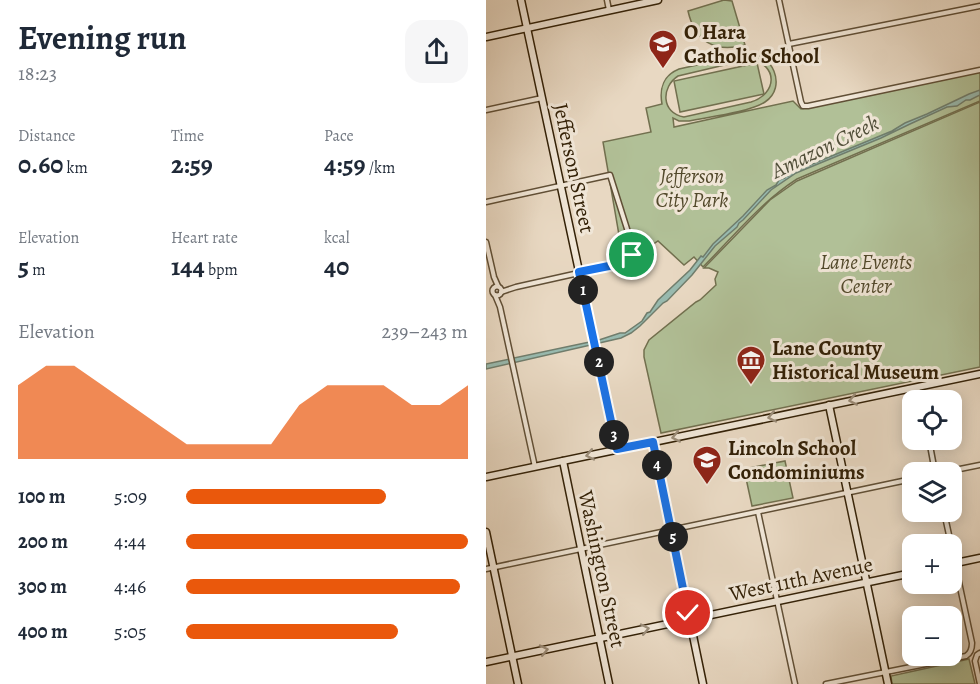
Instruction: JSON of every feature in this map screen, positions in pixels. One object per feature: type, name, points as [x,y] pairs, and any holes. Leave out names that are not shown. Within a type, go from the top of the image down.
[{"type":"main road","name":"Jefferson Street","points":[[521,0],[617,449]]},
{"type":"main road","points":[[486,37],[658,0]]},
{"type":"main road","points":[[486,477],[980,374]]},
{"type":"main road","points":[[829,405],[888,684]]},
{"type":"main road","points":[[653,442],[704,684]]},
{"type":"main road","name":"Washington Street","points":[[563,461],[609,684]]},
{"type":"main road","points":[[486,532],[518,684]]},
{"type":"main road","points":[[962,562],[980,558]]},
{"type":"main road","name":"West 11th Avenue","points":[[486,662],[902,575]]},
{"type":"street","points":[[607,0],[609,10]]},
{"type":"street","points":[[779,0],[803,106],[980,70]]},
{"type":"street","points":[[789,44],[980,6]]},
{"type":"street","points":[[486,110],[542,98]]},
{"type":"street","points":[[486,201],[610,175],[633,253],[619,264],[486,293]]},
{"type":"street","points":[[486,242],[535,467]]},
{"type":"street","points":[[962,469],[980,465]]},
{"type":"street","points":[[486,569],[902,481]]},
{"type":"street","points":[[759,512],[795,684]]},
{"type":"street","points":[[826,684],[966,656],[971,651],[972,644],[960,594]]},
{"type":"street","points":[[978,654],[975,661],[980,684]]},
{"type":"green space","points":[[724,0],[732,1],[745,45],[724,47],[708,43],[691,22],[688,11]]},
{"type":"green space","name":"Jefferson City Park","points":[[747,54],[764,58],[774,71],[776,79],[772,96],[758,106],[689,121],[679,121],[673,118],[674,127],[793,101],[801,109],[980,72],[980,101],[797,179],[759,209],[703,267],[694,257],[684,265],[658,241],[624,264],[603,142],[651,132],[646,108],[662,104],[661,93],[666,78],[679,69]],"holes":[[[750,59],[766,67],[771,80],[766,93],[760,98],[684,117],[676,115],[668,105],[666,93],[672,81],[678,76]]]},
{"type":"green space","points":[[757,63],[764,94],[680,112],[674,81]]},
{"type":"green space","name":"Lane Events Center","points":[[980,102],[980,367],[661,433],[644,350],[649,340],[716,285],[715,279],[718,272],[704,268],[770,200],[797,181]]},
{"type":"green space","points":[[785,461],[793,498],[752,506],[744,469]]},
{"type":"green space","points":[[969,659],[975,684],[892,684],[891,676],[937,666],[962,666],[962,661]]},
{"type":"water","points":[[980,90],[980,95],[970,100],[957,106],[947,107],[881,138],[796,173],[771,190],[737,227],[715,246],[667,301],[631,333],[621,338],[486,369],[486,364],[625,333],[642,321],[658,300],[779,180]]},
{"type":"place","name":"O Hara Catholic School","points":[[663,70]]},
{"type":"place","name":"Lane County Historical Museum","points":[[751,386]]},
{"type":"place","name":"Lincoln School Condominiums","points":[[707,486]]},
{"type":"route","points":[[632,255],[619,264],[579,272],[617,449],[653,442],[688,613]]},
{"type":"water label","name":"Amazon Creek","points":[[825,147]]}]
